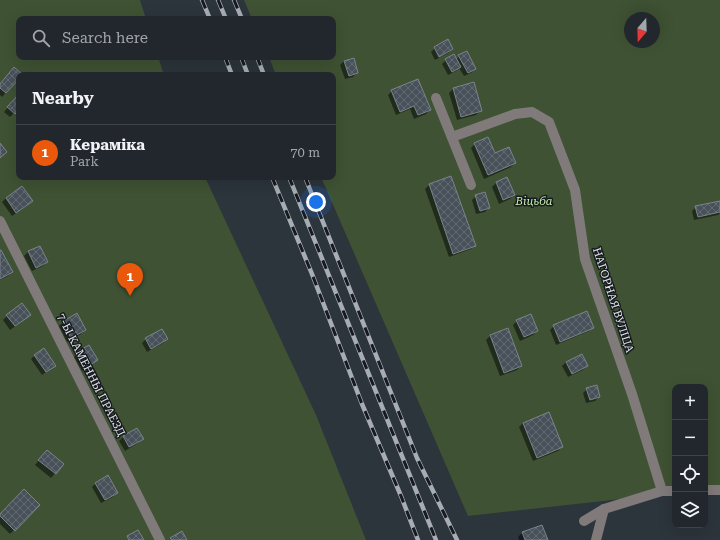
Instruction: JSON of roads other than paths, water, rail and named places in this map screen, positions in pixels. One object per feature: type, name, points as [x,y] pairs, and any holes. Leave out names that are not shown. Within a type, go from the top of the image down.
[{"type":"street","points":[[436,98],[472,185]]},
{"type":"street","name":"НАГОРНАЯ ВУЛІЦА","points":[[452,137],[514,114],[532,112],[549,122],[575,190],[585,259],[632,394],[662,491]]},
{"type":"street","name":"7-Ы КАМЕННЫ ПРАЕЗД","points":[[0,221],[160,540]]},
{"type":"street","points":[[708,490],[720,490]]},
{"type":"street","points":[[584,522],[604,509],[662,491],[672,491]]},
{"type":"street","points":[[596,540],[604,509]]},
{"type":"railway","points":[[202,0],[209,16]]},
{"type":"railway","points":[[218,0],[225,16]]},
{"type":"railway","points":[[234,0],[241,16]]},
{"type":"railway","points":[[226,60],[231,72]]},
{"type":"railway","points":[[242,60],[247,72]]},
{"type":"railway","points":[[258,60],[263,72]]},
{"type":"railway","points":[[273,180],[312,274],[362,404],[418,540]]},
{"type":"railway","points":[[290,180],[436,540]]},
{"type":"railway","points":[[306,180],[417,458],[457,540]]},
{"type":"place","name":"Кераміка","points":[[130,296]]},
{"type":"park label","name":"Віцьба","points":[[534,201]]}]
